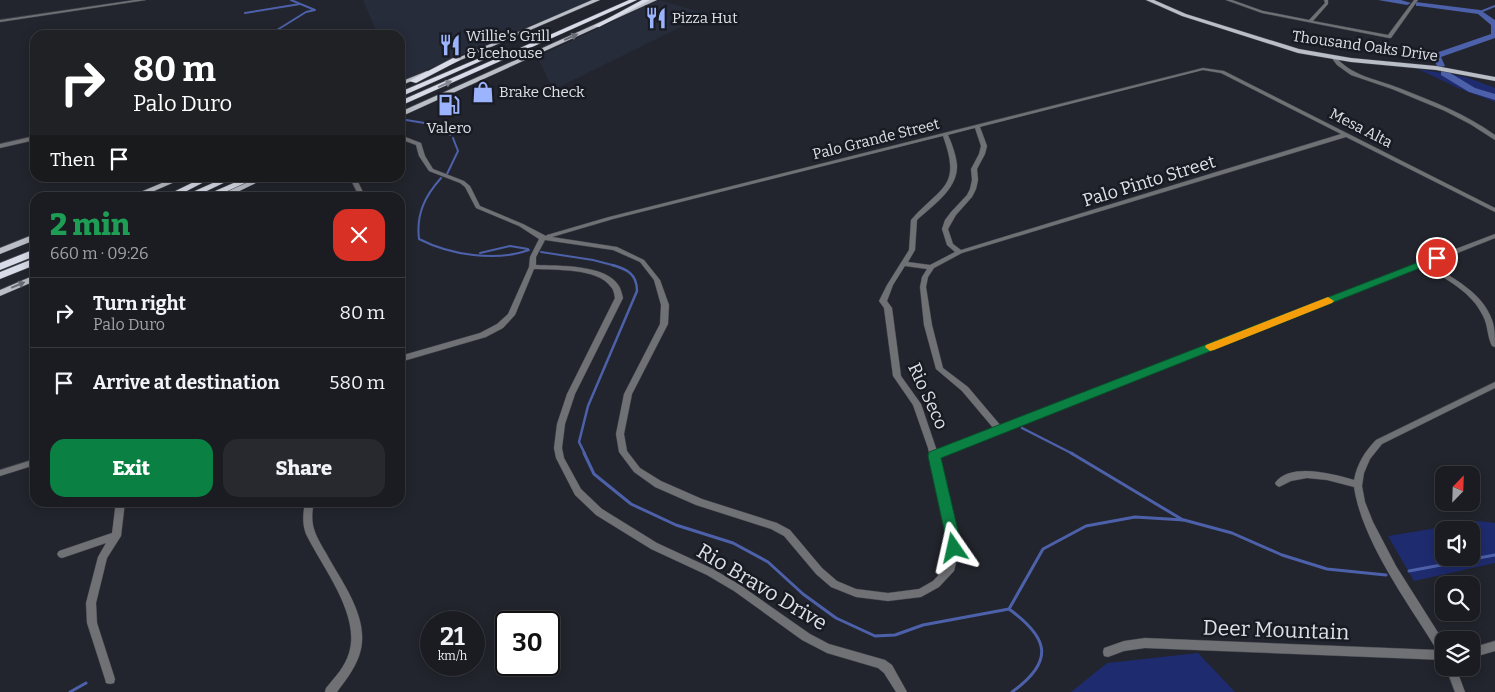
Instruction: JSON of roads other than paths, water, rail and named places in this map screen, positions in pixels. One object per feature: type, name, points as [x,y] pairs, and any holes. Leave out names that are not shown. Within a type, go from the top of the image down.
[{"type":"highway","points":[[405,93],[617,0]]},
{"type":"highway","points":[[405,102],[634,0]]},
{"type":"highway","points":[[597,26],[647,0]]},
{"type":"highway","points":[[405,84],[456,60]]},
{"type":"highway","points":[[185,192],[202,182]]},
{"type":"highway","points":[[189,192],[218,182]]},
{"type":"highway","points":[[217,192],[242,182]]},
{"type":"highway","points":[[0,267],[30,254]]},
{"type":"highway","points":[[0,276],[30,263]]},
{"type":"highway","points":[[0,281],[30,270]]},
{"type":"main road","points":[[456,60],[597,0]]},
{"type":"main road","points":[[405,113],[654,0]]},
{"type":"main road","name":"Thousand Oaks Drive","points":[[1149,0],[1184,15],[1287,48],[1333,57],[1436,68],[1495,79]]},
{"type":"main road","points":[[145,192],[170,182]]},
{"type":"main road","points":[[230,192],[253,182]]},
{"type":"main road","points":[[0,251],[30,239]]},
{"type":"main road","points":[[0,293],[30,280]]},
{"type":"street","points":[[0,21],[144,0]]},
{"type":"street","points":[[1228,0],[1255,10],[1390,37],[1416,0]]},
{"type":"street","points":[[1310,22],[1327,3],[1326,0]]},
{"type":"street","points":[[1333,57],[1340,66],[1349,72],[1387,85],[1454,115],[1480,127],[1495,138]]},
{"type":"street","name":"Palo Grande Street","points":[[543,238],[602,221],[1198,70],[1215,70]]},
{"type":"street","name":"Mesa Alta","points":[[1215,70],[1495,210]]},
{"type":"street","points":[[1446,117],[1454,115]]},
{"type":"street","points":[[904,264],[931,267],[960,252],[950,245],[944,230],[949,219],[973,193],[976,177],[974,169],[984,146],[977,126]]},
{"type":"street","name":"Rio Seco","points":[[543,238],[615,248],[642,261],[657,280],[665,305],[664,324],[628,394],[620,434],[623,452],[636,470],[674,491],[774,526],[787,533],[823,576],[846,590],[888,597],[920,593],[941,580],[953,562],[954,541],[934,456],[917,404],[897,376],[894,363],[894,341],[888,308],[883,301],[890,285],[912,250],[914,220],[954,176],[953,153],[946,134]]},
{"type":"street","name":"Palo Pinto Street","points":[[960,252],[1345,135]]},
{"type":"street","points":[[0,146],[30,139]]},
{"type":"street","points":[[405,139],[419,144],[422,156],[431,170],[462,182],[467,186],[478,207],[521,224],[543,238],[511,315],[500,326],[484,335],[405,358]]},
{"type":"street","points":[[934,456],[1495,236]]},
{"type":"street","points":[[1423,263],[1454,282],[1475,300],[1488,318],[1495,344]]},
{"type":"street","name":"Rio Bravo Drive","points":[[532,267],[600,275],[614,283],[618,290],[619,298],[571,394],[561,424],[558,448],[560,458],[584,499],[621,526],[654,546],[710,572],[737,588],[816,643],[838,652],[868,659],[888,669],[902,692]]},
{"type":"street","name":"Rio Seco","points":[[931,267],[924,280],[924,306],[938,364],[943,374],[971,395],[999,430]]},
{"type":"street","points":[[1435,638],[1373,533],[1360,506],[1358,484],[1365,458],[1379,442],[1495,385]]},
{"type":"street","points":[[0,473],[30,464]]},
{"type":"street","points":[[1279,483],[1296,475],[1311,474],[1358,484]]},
{"type":"street","points":[[110,679],[92,623],[91,603],[92,592],[103,557],[116,536],[120,507]]},
{"type":"street","points":[[309,507],[306,526],[355,616],[359,632],[356,652],[350,666],[330,692]]},
{"type":"street","points":[[62,554],[116,536]]},
{"type":"street","name":"Deer Mountain","points":[[1108,652],[1124,646],[1145,643],[1435,653]]},
{"type":"street","points":[[1480,650],[1495,646]]},
{"type":"street","points":[[1454,676],[1460,692]]},
{"type":"waterway","points":[[277,30],[306,12],[315,10],[291,0]]},
{"type":"waterway","points":[[1382,0],[1407,3]]},
{"type":"waterway","points":[[245,13],[300,4]]},
{"type":"waterway","points":[[1419,4],[1480,12],[1495,24],[1495,35],[1436,56],[1441,66]]},
{"type":"waterway","points":[[1480,12],[1495,6]]},
{"type":"waterway","points":[[1444,73],[1472,90],[1495,97]]},
{"type":"waterway","points":[[405,120],[443,126],[450,135]]},
{"type":"waterway","points":[[447,174],[458,151],[453,138]]},
{"type":"waterway","points":[[441,178],[430,192],[420,213],[419,239],[431,245],[473,255],[502,256],[529,250]]},
{"type":"waterway","points":[[480,253],[510,246],[528,249]]},
{"type":"waterway","points":[[541,252],[593,260],[616,266]]},
{"type":"waterway","points":[[585,454],[579,442],[588,406],[637,291],[637,285],[633,276],[622,268],[612,265]]},
{"type":"waterway","points":[[1022,428],[1073,454]]},
{"type":"waterway","points":[[584,453],[594,474],[631,504],[676,525],[733,543],[768,562],[803,594],[836,618],[875,636],[895,635],[923,625],[1009,609]]},
{"type":"waterway","points":[[1071,453],[1183,520]]},
{"type":"waterway","points":[[1009,609],[1043,549],[1086,526],[1135,517],[1183,520]]},
{"type":"waterway","points":[[1183,520],[1232,533],[1282,555],[1327,569],[1386,575]]},
{"type":"waterway","points":[[1409,571],[1495,555]]},
{"type":"waterway","points":[[1009,609],[1032,630],[1039,640],[1042,650],[1035,670],[1026,681],[1012,692]]},
{"type":"waterway","points":[[70,692],[86,683]]},
{"type":"place","name":"Pizza Hut","points":[[656,18]]},
{"type":"place","name":"Willie's Grill & Icehouse","points":[[450,45]]},
{"type":"place","name":"Brake Check","points":[[483,92]]},
{"type":"place","name":"Valero","points":[[449,105]]}]
